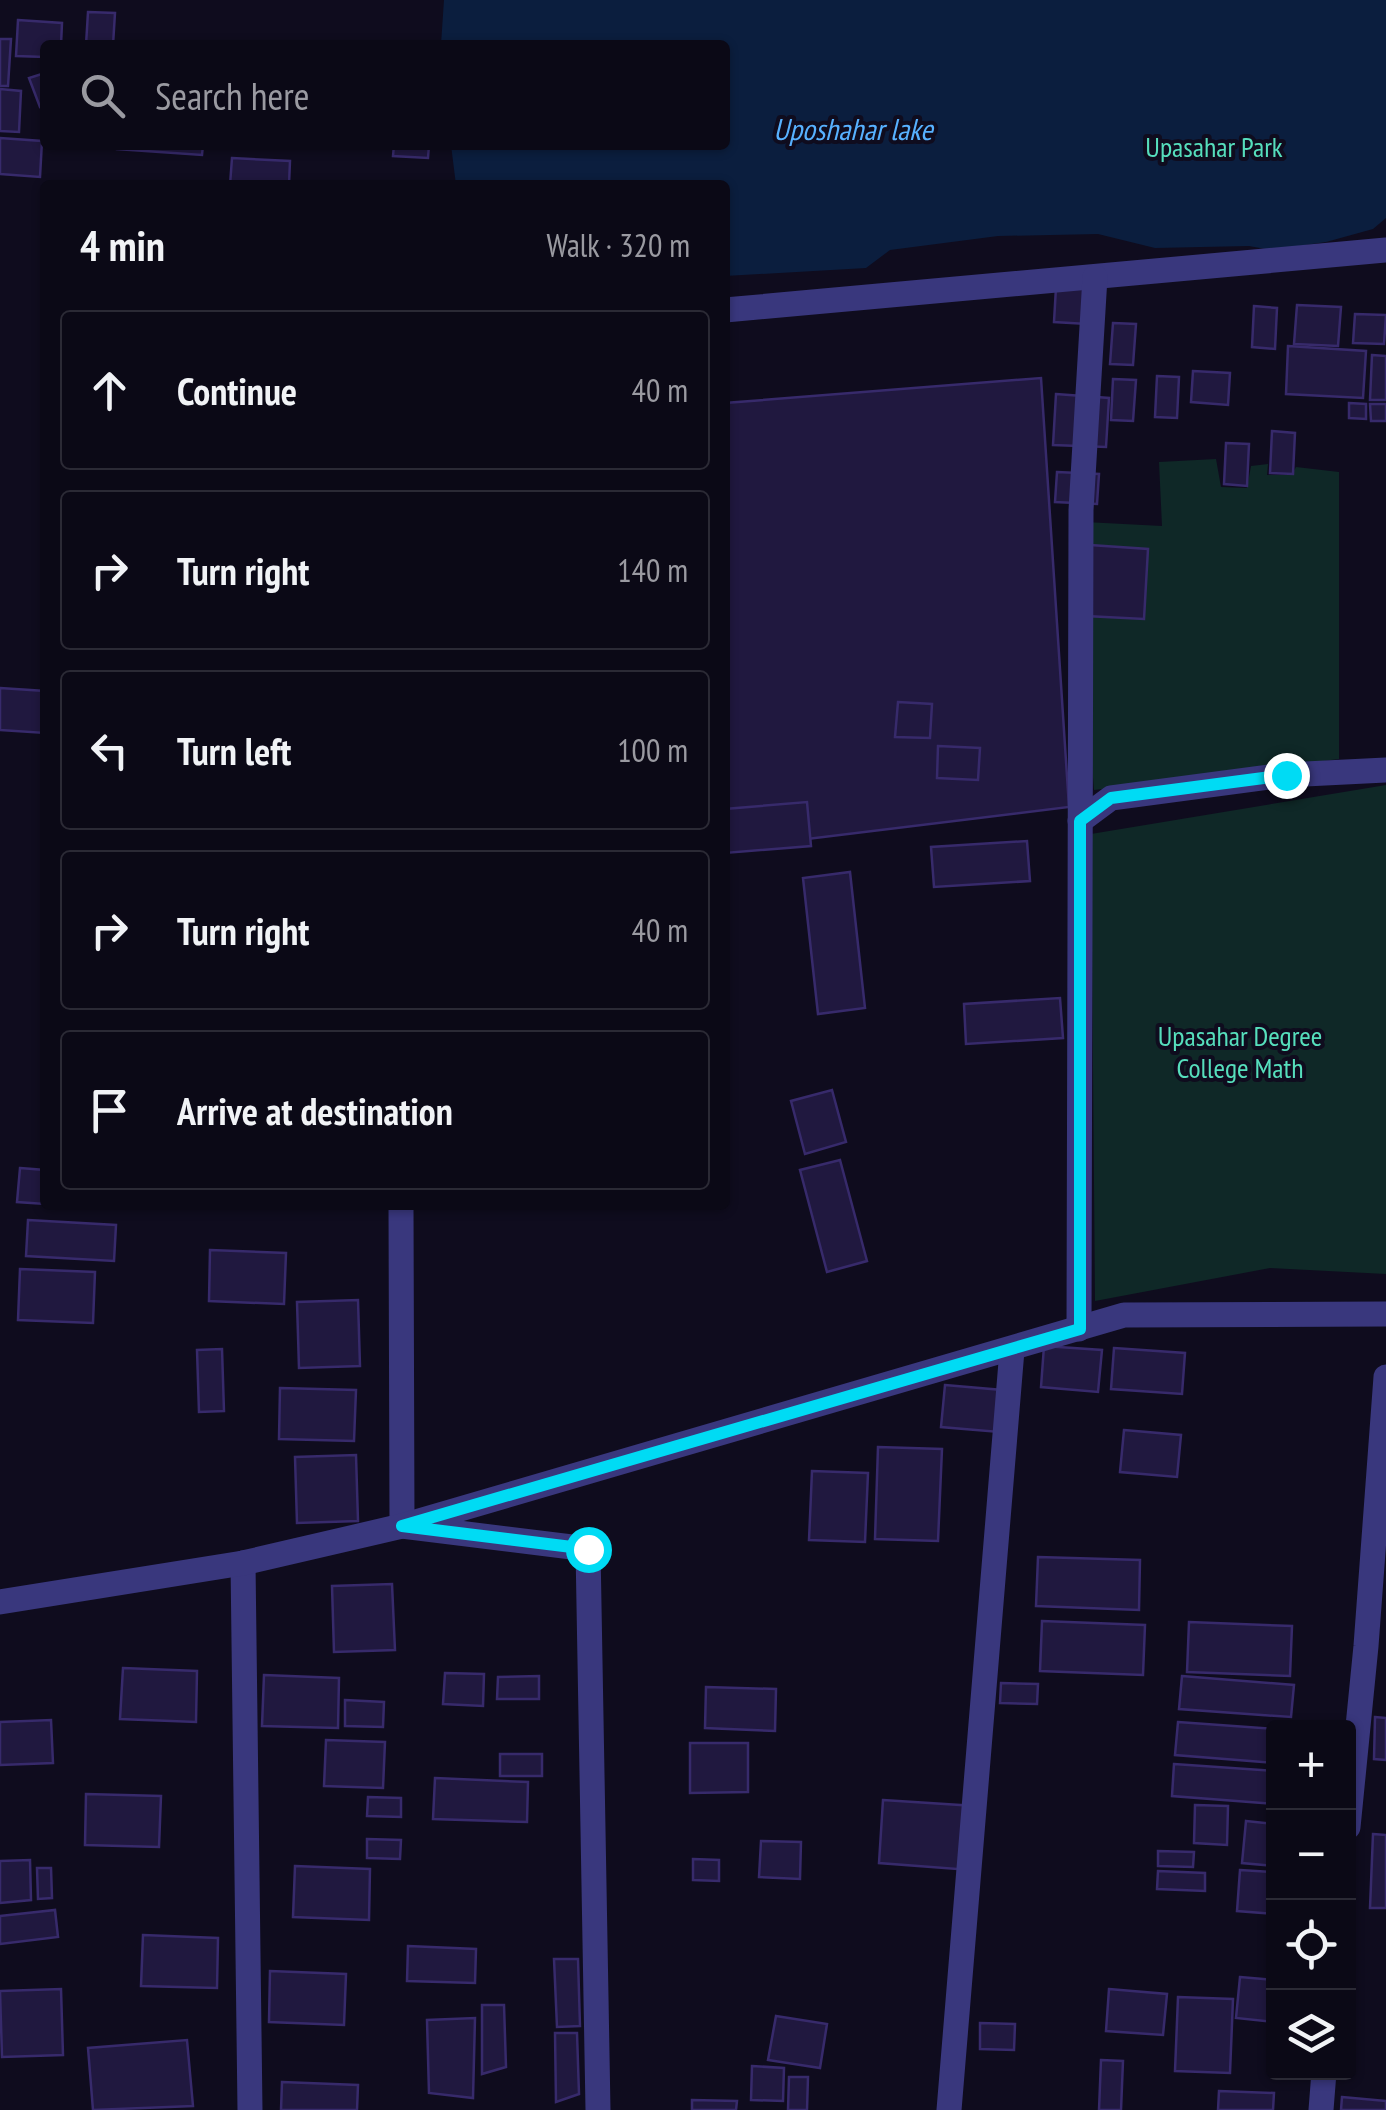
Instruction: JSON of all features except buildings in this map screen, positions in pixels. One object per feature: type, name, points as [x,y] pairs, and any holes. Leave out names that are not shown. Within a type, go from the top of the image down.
[{"type":"street","points":[[730,310],[1386,250]]},
{"type":"street","points":[[1080,1329],[1081,510],[1094,276]]},
{"type":"street","points":[[1080,821],[1111,798],[1286,775],[1386,770]]},
{"type":"street","points":[[401,1210],[402,1526]]},
{"type":"street","points":[[0,1602],[244,1563],[402,1526],[1124,1315],[1386,1314]]},
{"type":"street","points":[[948,2110],[1012,1350]]},
{"type":"street","points":[[1350,1810],[1386,1376]]},
{"type":"street","points":[[402,1526],[588,1549],[598,2110]]},
{"type":"street","points":[[244,1563],[250,2110]]},
{"type":"street","points":[[1320,2110],[1323,2080]]},
{"type":"green space","points":[[1216,459],[1221,487],[1247,488],[1251,466],[1268,464],[1267,475],[1292,475],[1296,467],[1339,472],[1339,759],[1094,790],[1083,654],[1085,522],[1162,526],[1159,462]]},
{"type":"green space","name":"Upasahar Degree College Math","points":[[1386,785],[1386,1274],[1270,1268],[1095,1301],[1091,834]]},
{"type":"water","name":"Uposhahar lake","points":[[444,0],[1386,0],[1386,218],[1373,229],[1326,242],[1271,250],[1249,246],[1155,248],[1098,234],[998,236],[890,250],[866,268],[730,276],[730,180],[455,180],[452,150],[730,150],[730,40],[441,40]]},
{"type":"route","points":[[588,1549],[402,1526],[1080,1329],[1080,821],[1111,798],[1286,775]]},
{"type":"park label","name":"Upasahar Park","points":[[1214,146]]}]
